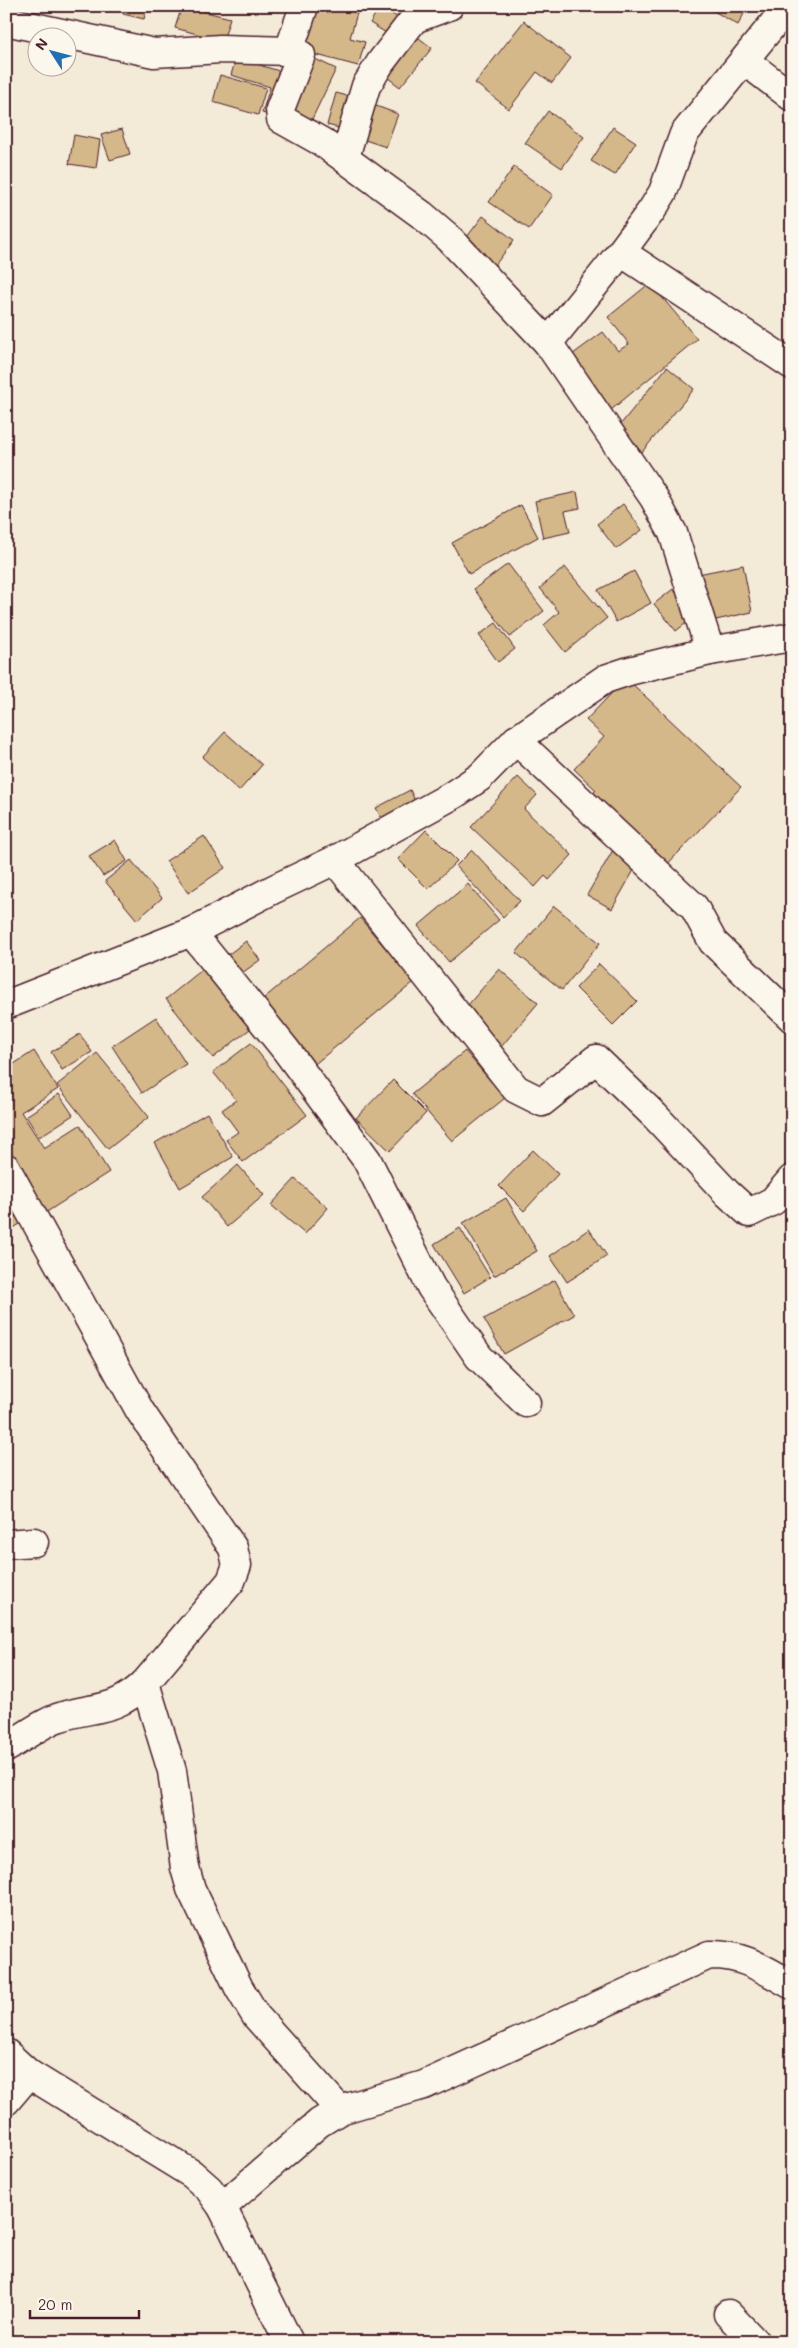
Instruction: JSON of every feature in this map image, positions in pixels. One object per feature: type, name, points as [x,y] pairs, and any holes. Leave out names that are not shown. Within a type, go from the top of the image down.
[{"type":"street","points":[[289,51],[304,6]]},
{"type":"street","points":[[345,158],[366,86],[381,62],[414,19],[449,6]]},
{"type":"street","points":[[548,343],[621,252],[662,192],[684,134],[788,6]]},
{"type":"street","points":[[6,21],[154,53],[221,49],[289,51],[301,55],[280,109],[281,119],[345,158],[422,215],[449,238],[548,343],[654,498],[673,533],[710,651]]},
{"type":"street","points":[[745,61],[792,97]]},
{"type":"street","points":[[621,252],[792,365]]},
{"type":"street","points":[[6,1005],[191,932],[274,889],[336,860],[480,777],[516,740],[606,679],[629,671],[710,651],[792,637]]},
{"type":"street","points":[[516,740],[694,907],[713,942],[792,1018]]},
{"type":"street","points":[[336,860],[516,1089],[542,1102],[596,1059],[656,1116],[727,1193],[749,1213],[773,1201],[792,1179]]},
{"type":"street","points":[[191,932],[286,1050],[367,1160],[431,1287],[479,1357],[526,1403]]},
{"type":"street","points":[[6,1168],[140,1411],[233,1548],[237,1565],[231,1581],[145,1683],[130,1698],[114,1706],[72,1713],[54,1720],[6,1748]]},
{"type":"street","points":[[6,1544],[34,1542]]},
{"type":"street","points":[[145,1683],[172,1771],[185,1868],[191,1888],[239,1988],[256,2016],[340,2110]]},
{"type":"street","points":[[222,2208],[319,2123],[340,2110],[424,2085],[709,1955],[727,1954],[746,1960],[792,1985]]},
{"type":"street","points":[[6,2053],[29,2074],[192,2174],[209,2189],[222,2208],[289,2342]]},
{"type":"street","points":[[6,2101],[29,2074]]},
{"type":"street","points":[[728,2314],[755,2342]]},
{"type":"building","points":[[125,6],[147,6],[144,19],[123,14]]},
{"type":"building","points":[[182,6],[230,18],[223,41],[175,28]]},
{"type":"building","points":[[310,6],[359,6],[350,38],[365,42],[358,66],[298,50]]},
{"type":"building","points":[[380,6],[406,23],[396,39],[370,23]]},
{"type":"building","points":[[705,6],[748,6],[738,25]]},
{"type":"building","points":[[524,21],[571,58],[552,83],[537,72],[509,109],[475,83]]},
{"type":"building","points":[[410,31],[432,48],[400,87],[379,71]]},
{"type":"building","points":[[309,56],[336,69],[311,121],[283,107]]},
{"type":"building","points":[[236,58],[289,74],[276,117],[262,113],[270,87],[231,75]]},
{"type":"building","points":[[220,75],[266,88],[258,115],[213,102]]},
{"type":"building","points":[[336,93],[359,99],[351,131],[327,125]]},
{"type":"building","points":[[365,102],[398,114],[386,147],[353,136]]},
{"type":"building","points":[[548,111],[584,137],[562,168],[525,143]]},
{"type":"building","points":[[613,127],[636,142],[615,175],[591,161]]},
{"type":"building","points":[[122,129],[130,154],[110,160],[101,135]]},
{"type":"building","points":[[74,135],[100,140],[96,168],[69,164]]},
{"type":"building","points":[[514,167],[553,195],[529,229],[489,202]]},
{"type":"building","points":[[483,216],[514,240],[492,269],[460,246]]},
{"type":"building","points":[[650,283],[697,339],[611,410],[569,357],[603,332],[618,351],[629,344],[608,317]]},
{"type":"building","points":[[667,367],[694,389],[642,452],[616,430]]},
{"type":"building","points":[[577,492],[580,508],[565,511],[570,532],[543,538],[535,501]]},
{"type":"building","points":[[623,504],[642,530],[616,549],[597,524]]},
{"type":"building","points":[[521,505],[538,537],[469,574],[452,543]]},
{"type":"building","points":[[508,564],[544,611],[510,637],[474,589]]},
{"type":"building","points":[[743,565],[752,612],[707,622],[698,574]]},
{"type":"building","points":[[565,567],[607,618],[565,652],[544,625],[559,612],[540,588]]},
{"type":"building","points":[[634,571],[651,603],[616,622],[598,590]]},
{"type":"building","points":[[673,589],[695,616],[676,631],[654,604]]},
{"type":"building","points":[[496,623],[515,649],[498,662],[479,635]]},
{"type":"building","points":[[626,678],[741,787],[659,873],[592,794],[596,790],[574,769],[604,737],[586,720]]},
{"type":"building","points":[[225,732],[262,765],[239,791],[202,757]]},
{"type":"building","points":[[518,777],[537,795],[524,809],[572,855],[549,880],[545,876],[535,887],[471,827]]},
{"type":"building","points":[[410,790],[417,805],[384,823],[376,808]]},
{"type":"building","points":[[426,830],[457,861],[428,889],[398,859]]},
{"type":"building","points":[[204,836],[225,868],[188,893],[166,861]]},
{"type":"building","points":[[115,840],[127,861],[103,876],[89,856]]},
{"type":"building","points":[[472,850],[520,901],[503,917],[456,866]]},
{"type":"building","points":[[613,850],[638,863],[612,909],[587,895]]},
{"type":"building","points":[[131,860],[162,898],[137,920],[105,881]]},
{"type":"building","points":[[468,884],[499,920],[449,962],[418,926]]},
{"type":"building","points":[[6,900],[12,955],[6,955]]},
{"type":"building","points":[[554,906],[600,943],[562,990],[516,953]]},
{"type":"building","points":[[360,918],[414,982],[310,1068],[257,1004]]},
{"type":"building","points":[[246,941],[260,960],[238,976],[225,957]]},
{"type":"building","points":[[599,964],[637,1001],[613,1025],[576,988]]},
{"type":"building","points":[[203,969],[250,1029],[213,1058],[166,999]]},
{"type":"building","points":[[499,969],[538,1003],[501,1047],[461,1013]]},
{"type":"building","points":[[156,1017],[186,1064],[142,1093],[112,1046]]},
{"type":"building","points":[[80,1034],[92,1052],[62,1070],[51,1052]]},
{"type":"building","points":[[251,1043],[307,1115],[243,1162],[226,1140],[238,1132],[222,1110],[236,1100],[213,1072]]},
{"type":"building","points":[[34,1051],[58,1089],[21,1112],[44,1148],[80,1125],[109,1172],[42,1215],[6,1159],[6,1069]]},
{"type":"building","points":[[465,1051],[505,1098],[452,1141],[412,1094]]},
{"type":"building","points":[[97,1053],[149,1117],[108,1149],[57,1085]]},
{"type":"building","points":[[393,1080],[426,1113],[390,1151],[356,1118]]},
{"type":"building","points":[[59,1094],[73,1115],[39,1137],[26,1116]]},
{"type":"building","points":[[207,1113],[233,1157],[180,1188],[155,1143]]},
{"type":"building","points":[[533,1150],[558,1174],[524,1211],[499,1186]]},
{"type":"building","points":[[238,1165],[264,1195],[227,1227],[202,1197]]},
{"type":"building","points":[[295,1179],[328,1208],[305,1234],[271,1205]]},
{"type":"building","points":[[6,1183],[32,1216],[6,1233]]},
{"type":"building","points":[[506,1198],[537,1251],[494,1276],[463,1223]]},
{"type":"building","points":[[460,1228],[490,1277],[464,1293],[434,1244]]},
{"type":"building","points":[[589,1229],[607,1256],[567,1282],[550,1256]]},
{"type":"building","points":[[555,1280],[574,1315],[504,1354],[484,1319]]}]
